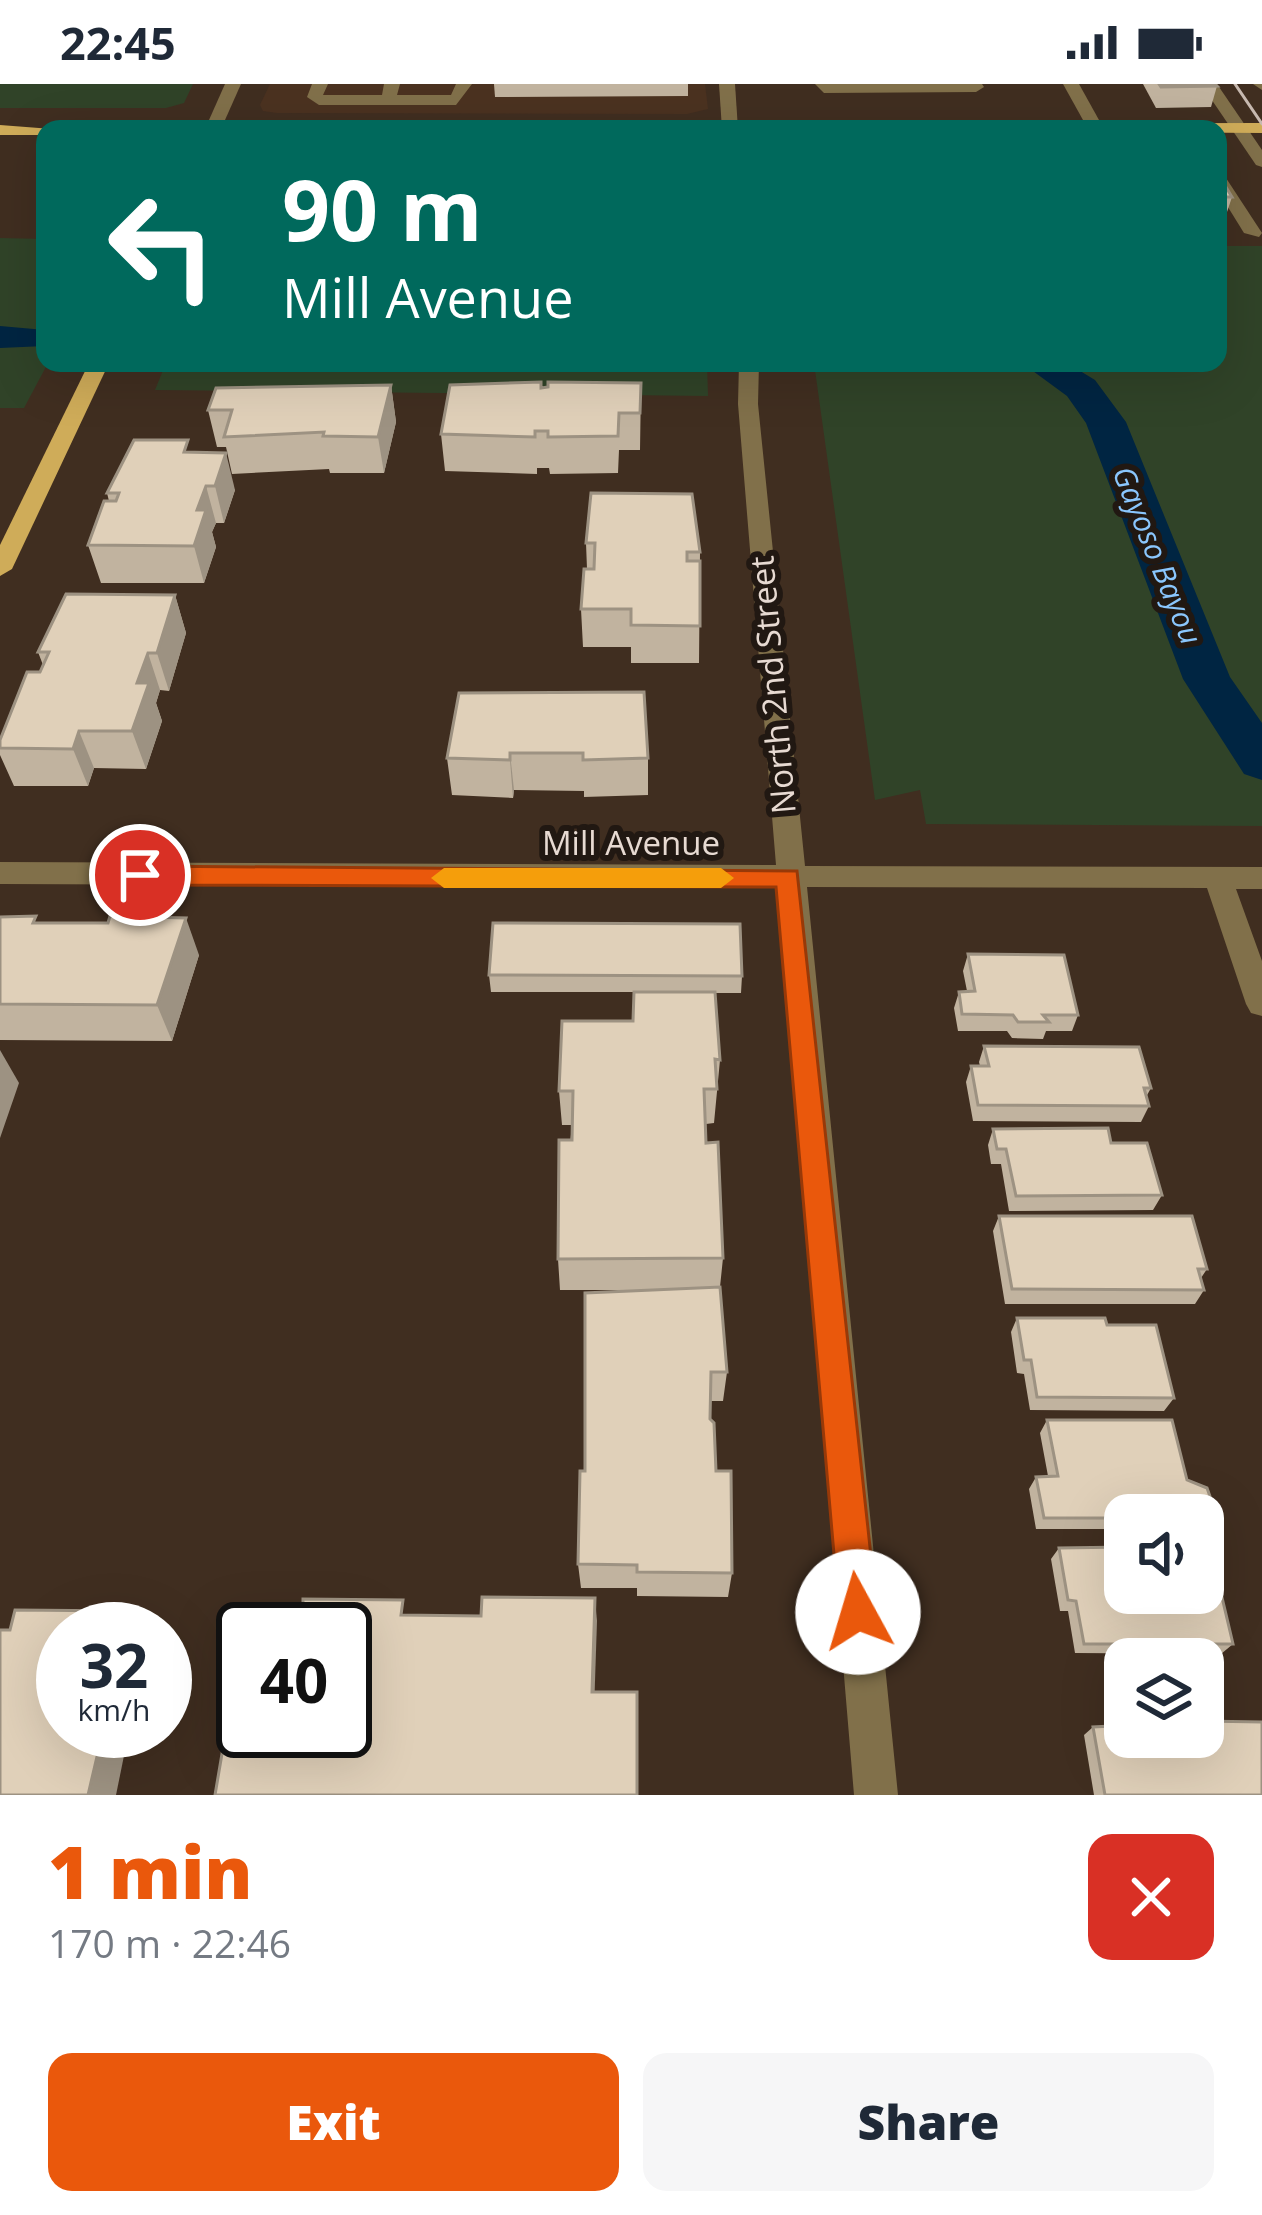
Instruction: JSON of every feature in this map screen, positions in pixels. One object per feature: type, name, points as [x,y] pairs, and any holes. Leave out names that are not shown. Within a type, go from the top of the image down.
[{"type":"main road","points":[[1227,128],[1262,128]]},
{"type":"main road","points":[[0,130],[36,130]]},
{"type":"main road","points":[[0,569],[95,372]]},
{"type":"street","points":[[217,120],[233,84]]},
{"type":"street","points":[[320,84],[315,97],[320,100],[390,92],[456,100],[464,84]]},
{"type":"street","points":[[727,84],[729,120]]},
{"type":"street","points":[[824,84],[824,88],[976,87],[974,84]]},
{"type":"street","points":[[1071,84],[1091,120]]},
{"type":"street","points":[[1209,84],[1262,162]]},
{"type":"street","points":[[896,86],[905,120]]},
{"type":"street","points":[[1227,190],[1258,233]]},
{"type":"street","points":[[1227,231],[1258,233]]},
{"type":"street","name":"North 2nd Street","points":[[749,372],[788,878],[876,1795]]},
{"type":"street","name":"Mill Avenue","points":[[0,874],[1262,878]]},
{"type":"street","points":[[1218,878],[1262,1004]]},
{"type":"shaded area","points":[[270,84],[705,84],[708,109],[687,114],[277,113],[263,111],[260,105]]},
{"type":"green space","points":[[0,84],[193,84],[184,103],[166,108],[0,108]]},
{"type":"green space","points":[[0,238],[36,239],[36,372],[43,372],[24,408],[0,408]]},
{"type":"green space","points":[[1227,246],[1262,246],[1262,826],[926,824],[920,790],[875,800],[815,372],[1227,372]]},
{"type":"green space","points":[[162,372],[707,372],[708,396],[155,390]]},
{"type":"building","points":[[1159,84],[1215,84],[1217,86],[1161,87]]},
{"type":"building","points":[[541,382],[541,388],[548,387],[548,382],[641,383],[640,413],[619,413],[618,436],[548,437],[548,431],[535,431],[535,437],[441,434],[450,385]]},
{"type":"building","points":[[391,385],[378,437],[323,436],[324,432],[224,437],[232,410],[208,410],[216,388]]},
{"type":"building","points":[[134,440],[188,440],[184,452],[226,453],[215,486],[206,486],[197,510],[206,510],[194,546],[88,545],[104,501],[116,501],[119,493],[107,493]]},
{"type":"building","points":[[591,493],[692,494],[700,552],[687,552],[687,561],[700,561],[700,626],[631,625],[631,609],[581,609],[584,569],[594,569],[595,543],[586,543]]},
{"type":"building","points":[[66,594],[175,595],[157,653],[148,653],[137,683],[149,683],[132,731],[79,731],[73,749],[0,748],[27,672],[40,672],[49,652],[38,652]]},
{"type":"building","points":[[644,692],[648,758],[583,760],[583,753],[510,753],[510,760],[447,758],[459,693]]},
{"type":"building","points":[[36,916],[33,923],[108,923],[110,916],[186,918],[157,1005],[0,1004],[0,917]]},
{"type":"building","points":[[493,923],[740,924],[742,976],[489,975]]},
{"type":"building","points":[[968,954],[1064,955],[1078,1015],[1043,1015],[1049,1022],[1018,1022],[1013,1015],[962,1014],[959,992],[975,991]]},
{"type":"building","points":[[634,992],[715,992],[717,1089],[704,1089],[706,1143],[718,1142],[723,1258],[558,1259],[559,1140],[572,1140],[573,1091],[559,1091],[562,1021],[633,1021]]},
{"type":"building","points":[[984,1046],[1139,1047],[1151,1088],[1144,1088],[1149,1106],[978,1105],[971,1066],[989,1066]]},
{"type":"building","points":[[1108,1128],[1111,1143],[1147,1143],[1162,1195],[1016,1196],[1006,1149],[997,1149],[993,1129]]},
{"type":"building","points":[[999,1216],[1192,1216],[1207,1269],[1198,1269],[1204,1290],[1012,1289]]},
{"type":"building","points":[[720,1287],[727,1372],[711,1372],[710,1419],[716,1471],[731,1471],[732,1573],[637,1572],[637,1565],[578,1564],[580,1471],[585,1471],[585,1293]]},
{"type":"building","points":[[1017,1318],[1105,1318],[1107,1325],[1156,1325],[1174,1398],[1037,1397]]},
{"type":"building","points":[[1047,1420],[1172,1420],[1187,1480],[1207,1488],[1209,1494],[1104,1494],[1104,1518],[1044,1518],[1036,1477],[1058,1476]]},
{"type":"building","points":[[1104,1547],[1104,1614],[1224,1614],[1224,1606],[1233,1644],[1224,1644],[1224,1638],[1104,1638],[1104,1644],[1084,1644],[1076,1601],[1068,1600],[1059,1548]]},
{"type":"building","points":[[482,1597],[595,1598],[592,1692],[637,1692],[637,1795],[215,1795],[221,1758],[372,1758],[372,1602],[303,1599],[403,1600],[401,1615],[481,1616]]},
{"type":"building","points":[[15,1610],[36,1610],[36,1758],[97,1758],[88,1795],[0,1795],[0,1630],[10,1630]]},
{"type":"building","points":[[1224,1721],[1262,1722],[1262,1795],[1105,1795],[1093,1727],[1104,1726],[1104,1758],[1224,1758]]},
{"type":"waterway","name":"Gayoso Bayou","points":[[0,337],[34,338]]},
{"type":"waterway","name":"Gayoso Bayou","points":[[1055,372],[1081,388],[1106,422],[1207,679],[1262,762]]},
{"type":"tram line","points":[[1235,84],[1262,124]]},
{"type":"slow traffic","points":[[444,878],[721,878]]},
{"type":"route","points":[[140,875],[788,878],[858,1612]]}]
